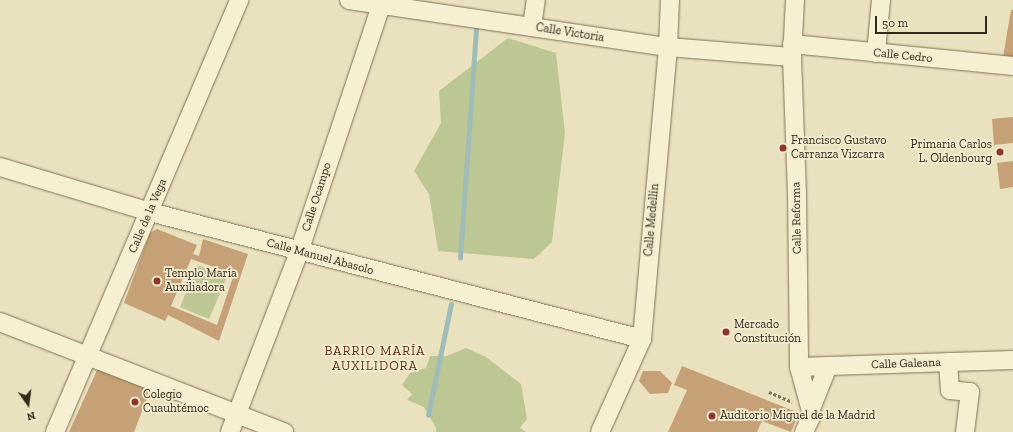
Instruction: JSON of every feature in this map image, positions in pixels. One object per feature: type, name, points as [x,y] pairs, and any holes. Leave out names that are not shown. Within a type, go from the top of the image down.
[{"type":"street","name":"Calle de la Vega","points":[[55,432],[239,0]]},
{"type":"street","name":"Calle Victoria","points":[[349,0],[668,48],[792,51]]},
{"type":"street","points":[[532,27],[536,0]]},
{"type":"street","name":"Calle Medellín","points":[[600,432],[642,339],[668,48],[670,0]]},
{"type":"street","name":"Calle Reforma","points":[[795,0],[792,51],[797,194],[799,367],[811,409]]},
{"type":"street","points":[[876,53],[881,0]]},
{"type":"street","name":"Calle Ocampo","points":[[230,432],[299,252],[380,5]]},
{"type":"street","name":"Calle Cedro","points":[[792,51],[876,53],[1013,66]]},
{"type":"street","name":"Calle Manuel Abasolo","points":[[0,167],[150,212],[299,252],[642,339]]},
{"type":"street","points":[[0,322],[237,412],[284,432]]},
{"type":"street","name":"Calle Galeana","points":[[799,367],[1013,360]]},
{"type":"street","points":[[948,362],[950,390],[970,392],[965,432]]},
{"type":"street","points":[[804,432],[812,415],[811,409],[828,366]]},
{"type":"green space","points":[[508,38],[556,53],[565,133],[552,242],[534,259],[438,251],[429,194],[414,171],[441,123],[439,91]]},
{"type":"green space","points":[[197,265],[227,277],[209,319],[180,307]]},
{"type":"green space","points":[[466,348],[486,357],[521,384],[527,419],[520,428],[526,432],[436,432],[436,428],[424,407],[407,400],[412,394],[402,385],[410,373],[426,368],[430,356],[447,356]]},
{"type":"building","points":[[1011,10],[1013,10],[1013,58],[1003,57]]},
{"type":"building","points":[[1013,117],[1013,143],[994,145],[992,119]]},
{"type":"building","points":[[1013,161],[1013,187],[1000,189],[997,163]]},
{"type":"building","name":"Templo María Auxiliadora","points":[[157,229],[197,245],[193,254],[199,256],[203,239],[248,254],[219,341],[168,315],[165,321],[124,303],[150,233]],"holes":[[[191,259],[234,274],[217,325],[171,306]]]},
{"type":"building","points":[[682,366],[799,413],[791,432],[762,421],[757,432],[668,432],[687,390],[674,385]]},
{"type":"building","points":[[98,368],[151,388],[134,432],[69,432]]},
{"type":"building","points":[[643,371],[660,371],[672,383],[668,393],[650,394],[639,381]]},
{"type":"waterway","points":[[460,258],[476,27]]},
{"type":"waterway","points":[[428,415],[451,304]]},
{"type":"place","name":"Francisco Gustavo Carranza Vizcarra","points":[[783,148]]},
{"type":"place","name":"Primaria Carlos L. Oldenbourg","points":[[1000,152]]},
{"type":"place","name":"Templo María Auxiliadora","points":[[157,281]]},
{"type":"place","name":"Mercado Constitución","points":[[726,332]]},
{"type":"place","name":"Colegio Cuauhtémoc","points":[[135,402]]},
{"type":"place","name":"Auditorio Miguel de la Madrid","points":[[712,416]]},
{"type":"district","name":"BARRIO MARÍA AUXILIDORA","points":[[375,360]]}]
